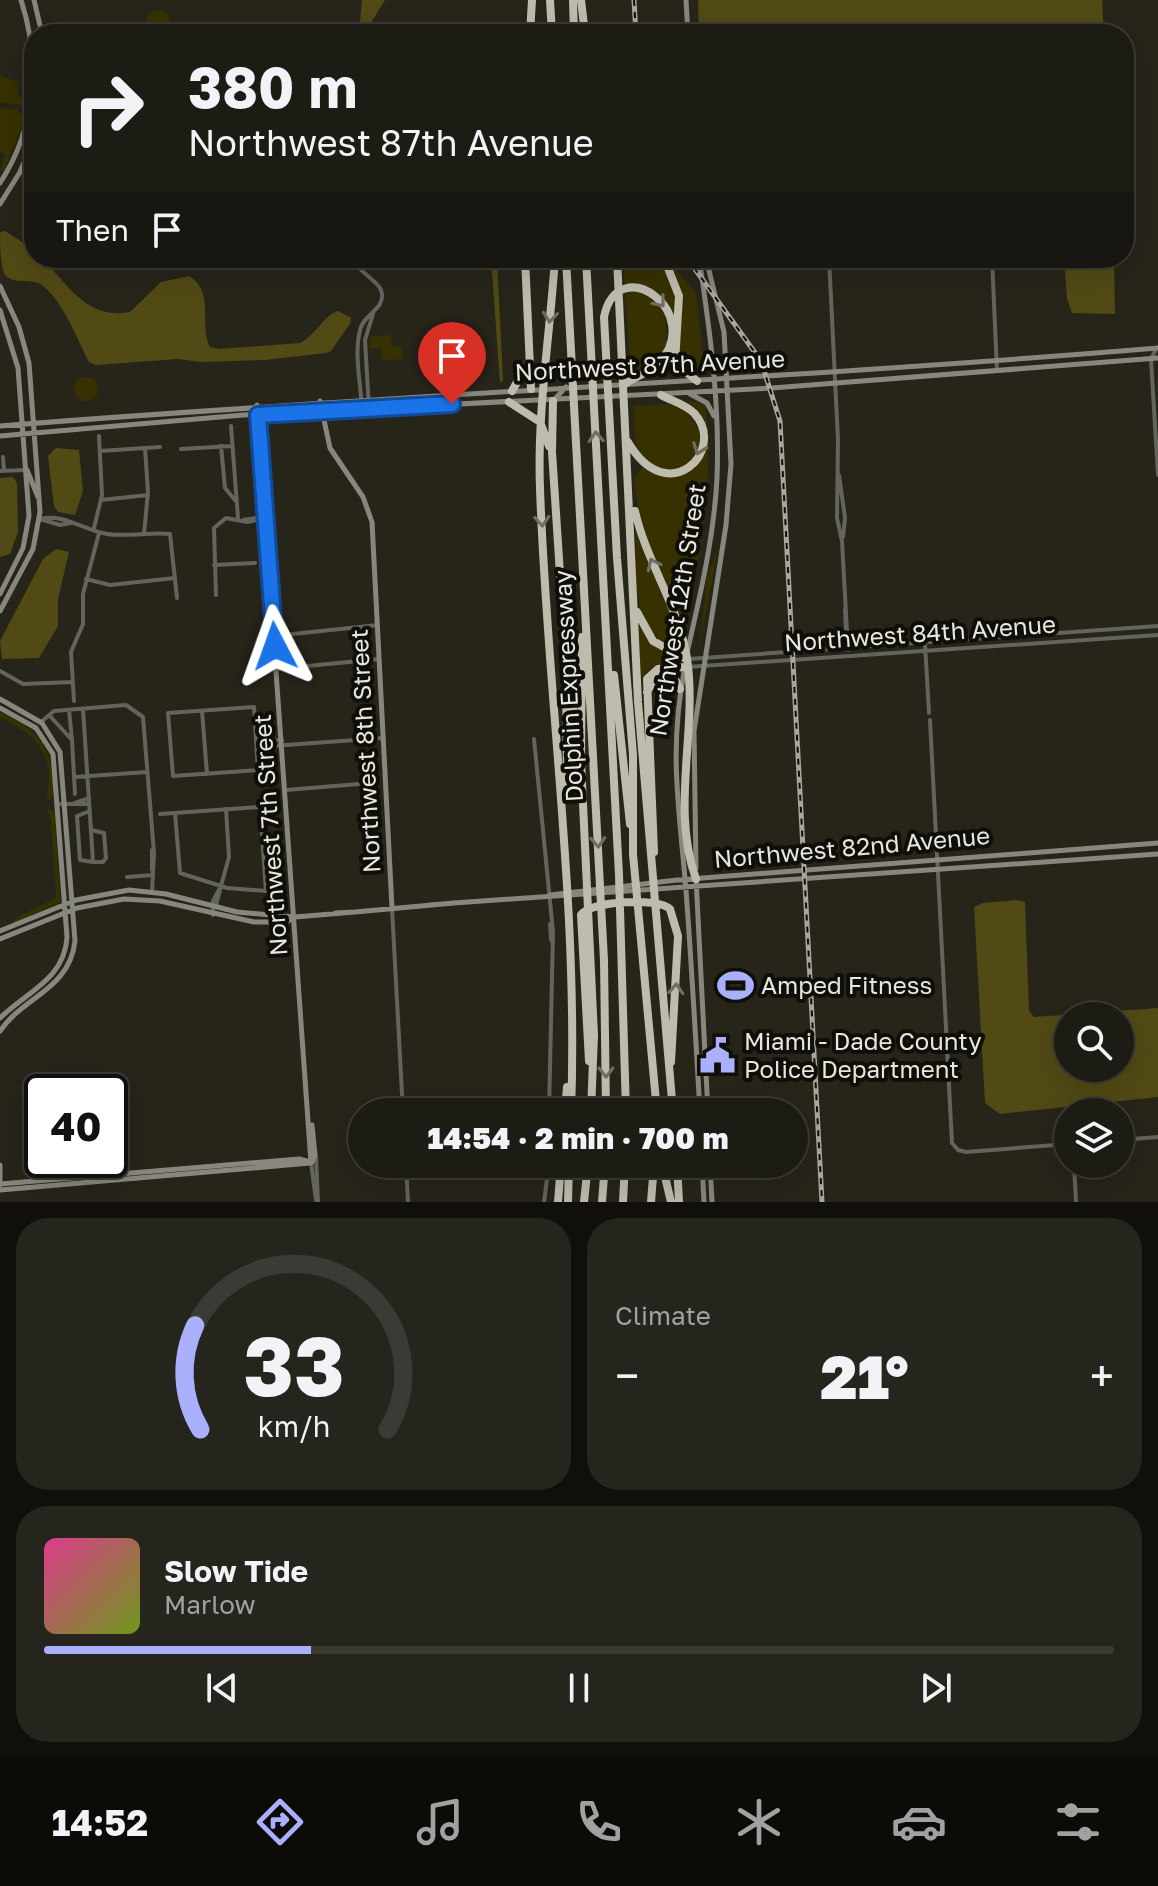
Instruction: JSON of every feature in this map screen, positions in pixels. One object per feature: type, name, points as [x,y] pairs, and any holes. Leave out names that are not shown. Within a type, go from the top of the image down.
[{"type":"highway","points":[[531,24],[532,0]]},
{"type":"highway","points":[[550,0],[551,24]]},
{"type":"highway","points":[[573,0],[574,24]]},
{"type":"highway","points":[[581,0],[584,24]]},
{"type":"highway","points":[[525,268],[531,389]]},
{"type":"highway","points":[[554,268],[539,443],[541,521],[566,834],[571,1098]]},
{"type":"highway","name":"Dolphin Expressway","points":[[567,268],[602,910],[606,1098]]},
{"type":"highway","name":"Dolphin Expressway","points":[[587,268],[621,909],[626,1098]]},
{"type":"highway","points":[[618,268],[638,702],[672,1098]]},
{"type":"highway","points":[[668,268],[679,296],[675,361],[681,372],[697,381]]},
{"type":"highway","points":[[625,384],[653,368],[669,343],[669,314],[654,293],[632,288],[617,294],[608,304],[604,317],[617,558],[633,755],[633,856]]},
{"type":"highway","points":[[512,391],[528,363]]},
{"type":"highway","points":[[627,441],[641,462],[658,472],[677,473],[696,459],[703,440],[700,421],[686,406],[661,395]]},
{"type":"highway","points":[[548,401],[566,666],[566,834]]},
{"type":"highway","points":[[509,402],[540,422],[552,452]]},
{"type":"highway","points":[[630,490],[647,552],[682,635],[685,789],[691,865],[697,883]]},
{"type":"highway","points":[[617,558],[638,702]]},
{"type":"highway","points":[[633,591],[641,623],[650,637],[685,663]]},
{"type":"highway","points":[[584,596],[581,762],[594,1035],[592,1096]]},
{"type":"highway","points":[[605,598],[635,874],[653,1098]]},
{"type":"highway","points":[[652,873],[656,826],[647,692],[652,672],[685,663]]},
{"type":"highway","points":[[566,666],[581,762]]},
{"type":"highway","points":[[647,692],[655,679],[663,675],[685,687]]},
{"type":"highway","points":[[592,1096],[579,924],[582,913],[589,907],[658,902],[674,915],[678,943],[674,1054],[669,1067]]},
{"type":"highway","points":[[566,1098],[572,1035]]},
{"type":"highway","points":[[558,1202],[560,1178]]},
{"type":"highway","points":[[568,1202],[569,1178]]},
{"type":"highway","points":[[584,1202],[587,1178]]},
{"type":"highway","points":[[602,1202],[604,1178]]},
{"type":"highway","points":[[623,1202],[624,1178]]},
{"type":"highway","points":[[651,1202],[653,1178]]},
{"type":"highway","points":[[665,1178],[670,1200]]},
{"type":"highway","points":[[678,1178],[679,1202]]},
{"type":"street","points":[[21,0],[27,24]]},
{"type":"street","points":[[34,0],[40,24]]},
{"type":"street","points":[[686,0],[687,24]]},
{"type":"street","points":[[0,183],[24,130]]},
{"type":"street","points":[[17,149],[24,153]]},
{"type":"street","points":[[0,204],[24,163]]},
{"type":"street","points":[[10,165],[14,183]]},
{"type":"street","points":[[4,176],[7,194]]},
{"type":"street","points":[[358,268],[381,292],[380,304],[373,314],[365,340],[365,409]]},
{"type":"street","name":"Northwest 12th Street","points":[[699,1098],[685,887],[674,786],[685,663],[709,540],[716,481],[715,392],[700,268]]},
{"type":"street","name":"Northwest 12th Street","points":[[707,1098],[692,758],[730,478],[723,324],[709,268]]},
{"type":"street","points":[[830,268],[839,472],[837,518],[842,541],[848,658]]},
{"type":"street","points":[[992,268],[997,371]]},
{"type":"street","points":[[0,286],[27,353],[40,499],[40,519],[33,549],[0,611]]},
{"type":"street","points":[[0,310],[17,359],[29,518],[23,548],[0,593],[7,597]]},
{"type":"street","points":[[17,359],[27,353]]},
{"type":"street","points":[[1156,353],[1158,475]]},
{"type":"street","name":"Northwest 87th Avenue","points":[[0,426],[320,401],[727,381],[1156,353]]},
{"type":"street","name":"Northwest 87th Avenue","points":[[0,436],[322,411],[715,392],[997,371],[1156,353]]},
{"type":"street","points":[[531,389],[548,401],[567,387]]},
{"type":"street","points":[[690,393],[709,405],[716,420]]},
{"type":"street","name":"Northwest 8th Street","points":[[320,401],[332,453],[363,497],[371,518],[402,1098]]},
{"type":"street","name":"Northwest 7th Street","points":[[257,405],[311,1163],[317,1202]]},
{"type":"street","points":[[102,418],[102,427]]},
{"type":"street","points":[[231,426],[240,519]]},
{"type":"street","points":[[94,528],[101,500],[99,436]]},
{"type":"street","points":[[221,446],[225,488],[236,502]]},
{"type":"street","points":[[181,449],[232,446]]},
{"type":"street","points":[[100,451],[160,447]]},
{"type":"street","points":[[144,534],[148,495],[145,448]]},
{"type":"street","points":[[3,457],[2,471],[26,470]]},
{"type":"street","points":[[26,470],[40,499]]},
{"type":"street","points":[[101,500],[148,495]]},
{"type":"street","points":[[29,518],[71,523],[100,532],[172,535],[177,598]]},
{"type":"street","points":[[216,595],[213,531],[223,519],[266,518]]},
{"type":"street","points":[[74,701],[71,652],[83,624],[86,579],[100,532]]},
{"type":"street","points":[[709,540],[723,543]]},
{"type":"street","points":[[214,565],[255,563]]},
{"type":"street","points":[[86,579],[110,585],[175,578]]},
{"type":"street","points":[[274,636],[378,625]]},
{"type":"street","name":"Northwest 84th Avenue","points":[[685,663],[1158,626]]},
{"type":"street","name":"Northwest 84th Avenue","points":[[685,663],[702,668],[1158,635]]},
{"type":"street","points":[[981,640],[981,648]]},
{"type":"street","points":[[925,644],[929,713]]},
{"type":"street","points":[[277,669],[379,659]]},
{"type":"street","points":[[0,671],[23,684],[73,682]]},
{"type":"street","points":[[0,699],[41,722],[60,752],[75,945],[67,969],[54,985],[0,1031]]},
{"type":"street","points":[[41,722],[53,711],[128,705],[142,716],[152,892]]},
{"type":"street","points":[[254,707],[258,770],[173,776],[168,713],[202,711],[254,707]]},
{"type":"street","points":[[0,708],[36,728],[54,758],[67,929],[66,948],[58,969],[0,1018]]},
{"type":"street","points":[[83,709],[93,862]]},
{"type":"street","points":[[69,710],[75,794]]},
{"type":"street","points":[[202,711],[207,774]]},
{"type":"street","points":[[49,715],[72,740]]},
{"type":"street","points":[[930,720],[951,1136],[956,1149],[969,1152],[1054,1145]]},
{"type":"street","points":[[257,745],[383,738]]},
{"type":"street","points":[[534,739],[551,940],[549,1098]]},
{"type":"street","points":[[75,777],[147,772]]},
{"type":"street","points":[[286,790],[371,783]]},
{"type":"street","points":[[58,804],[89,801]]},
{"type":"street","points":[[160,814],[260,807],[266,891],[221,886],[180,873],[175,813]]},
{"type":"street","points":[[213,915],[229,857],[226,809]]},
{"type":"street","points":[[90,811],[77,816],[80,860],[105,860],[104,833],[91,830]]},
{"type":"street","name":"Northwest 82nd Avenue","points":[[0,939],[101,901],[138,898],[168,902],[213,915],[268,922],[392,908],[685,887],[697,883],[936,859],[1158,843]]},
{"type":"street","name":"Northwest 82nd Avenue","points":[[549,895],[683,879],[697,883],[1158,854]]},
{"type":"street","points":[[127,877],[153,873]]},
{"type":"street","name":"Northwest 82nd Avenue","points":[[0,931],[72,901],[106,892],[152,892],[215,906],[295,917]]},
{"type":"street","points":[[53,919],[62,922],[67,929]]},
{"type":"street","name":"Northwest 7th Street","points":[[310,1119],[309,1139],[315,1155],[317,1202]]},
{"type":"street","points":[[1134,1139],[1158,1137]]},
{"type":"street","points":[[299,1159],[312,1147]]},
{"type":"street","points":[[311,1163],[315,1155]]},
{"type":"street","points":[[142,1175],[299,1159],[311,1163]]},
{"type":"street","points":[[0,1165],[0,1186],[311,1163]]},
{"type":"street","points":[[407,1178],[408,1202]]},
{"type":"street","points":[[544,1202],[547,1178]]},
{"type":"street","points":[[703,1178],[704,1202]]},
{"type":"street","points":[[711,1178],[712,1202]]},
{"type":"street","points":[[1075,1178],[1076,1202]]},
{"type":"shaded area","points":[[362,0],[385,0],[370,24],[357,24]]},
{"type":"shaded area","points":[[698,0],[1102,0],[1103,24],[699,24]]},
{"type":"shaded area","points":[[153,11],[163,11],[169,17],[170,24],[146,24],[149,13]]},
{"type":"shaded area","points":[[0,75],[17,82],[24,105],[0,103]]},
{"type":"shaded area","points":[[0,108],[17,109],[24,121],[4,171],[0,170],[5,155],[0,152]]},
{"type":"shaded area","points":[[5,231],[24,243],[24,268],[51,268],[80,298],[102,311],[130,312],[161,282],[189,276],[202,291],[205,329],[210,347],[300,343],[338,311],[351,318],[351,322],[331,351],[326,353],[265,360],[201,362],[178,359],[96,365],[89,362],[62,308],[48,290],[36,282],[13,280],[5,275],[0,232]]},
{"type":"shaded area","points":[[492,268],[497,268],[503,381],[500,383]]},
{"type":"shaded area","points":[[624,268],[666,268],[677,300],[673,322],[662,299],[651,290],[625,288]]},
{"type":"shaded area","points":[[1065,268],[1114,268],[1115,314],[1072,313],[1067,299]]},
{"type":"shaded area","points":[[674,270],[696,293],[704,363],[700,375],[690,374],[677,362],[680,295]]},
{"type":"shaded area","points":[[637,289],[659,300],[667,335],[661,355],[654,363],[631,375],[625,292]]},
{"type":"shaded area","points":[[391,335],[392,347],[401,346],[404,359],[382,360],[381,348],[369,348],[371,336]]},
{"type":"shaded area","points":[[86,377],[95,380],[98,389],[95,398],[86,401],[77,398],[74,389],[77,380]]},
{"type":"shaded area","points":[[683,400],[705,404],[708,432],[704,518],[685,636],[646,538],[634,477],[643,467],[664,476],[690,469],[705,428],[696,408]]},
{"type":"shaded area","points":[[668,404],[688,414],[699,433],[698,454],[691,463],[677,470],[654,468],[636,449],[633,406]]},
{"type":"shaded area","points":[[56,448],[79,450],[83,491],[75,515],[58,512],[54,506],[48,456]]},
{"type":"shaded area","points":[[13,477],[17,483],[18,532],[10,554],[0,557],[0,478]]},
{"type":"shaded area","points":[[635,524],[671,609],[680,643],[679,655],[650,628],[643,613],[636,581]]},
{"type":"shaded area","points":[[718,547],[699,650],[707,577]]},
{"type":"shaded area","points":[[56,549],[69,552],[58,599],[58,626],[39,658],[2,659],[0,641],[43,559]]},
{"type":"shaded area","points":[[638,623],[658,648],[678,659],[677,664],[654,666],[641,678]]},
{"type":"shaded area","points":[[0,712],[29,730],[42,744],[52,776],[50,800],[46,798],[49,769],[41,748],[24,731],[0,717]]},
{"type":"shaded area","points":[[47,810],[55,814],[60,902],[14,923],[14,919],[56,898],[51,821]]},
{"type":"shaded area","points":[[1025,902],[1029,1011],[1034,1017],[1054,1016],[1054,1082],[1134,1082],[1134,1010],[1158,1008],[1158,1097],[1054,1098],[1054,1108],[1000,1114],[985,1103],[974,907],[983,903]]},
{"type":"railway","points":[[634,0],[635,24]]},
{"type":"railway","points":[[694,268],[761,361],[780,421],[822,1202]]},
{"type":"place","name":"Amped Fitness","points":[[735,986]]},
{"type":"place","name":"Miami - Dade County Police Department","points":[[718,1056]]},
{"type":"route","points":[[275,646],[258,415],[452,404]]}]
